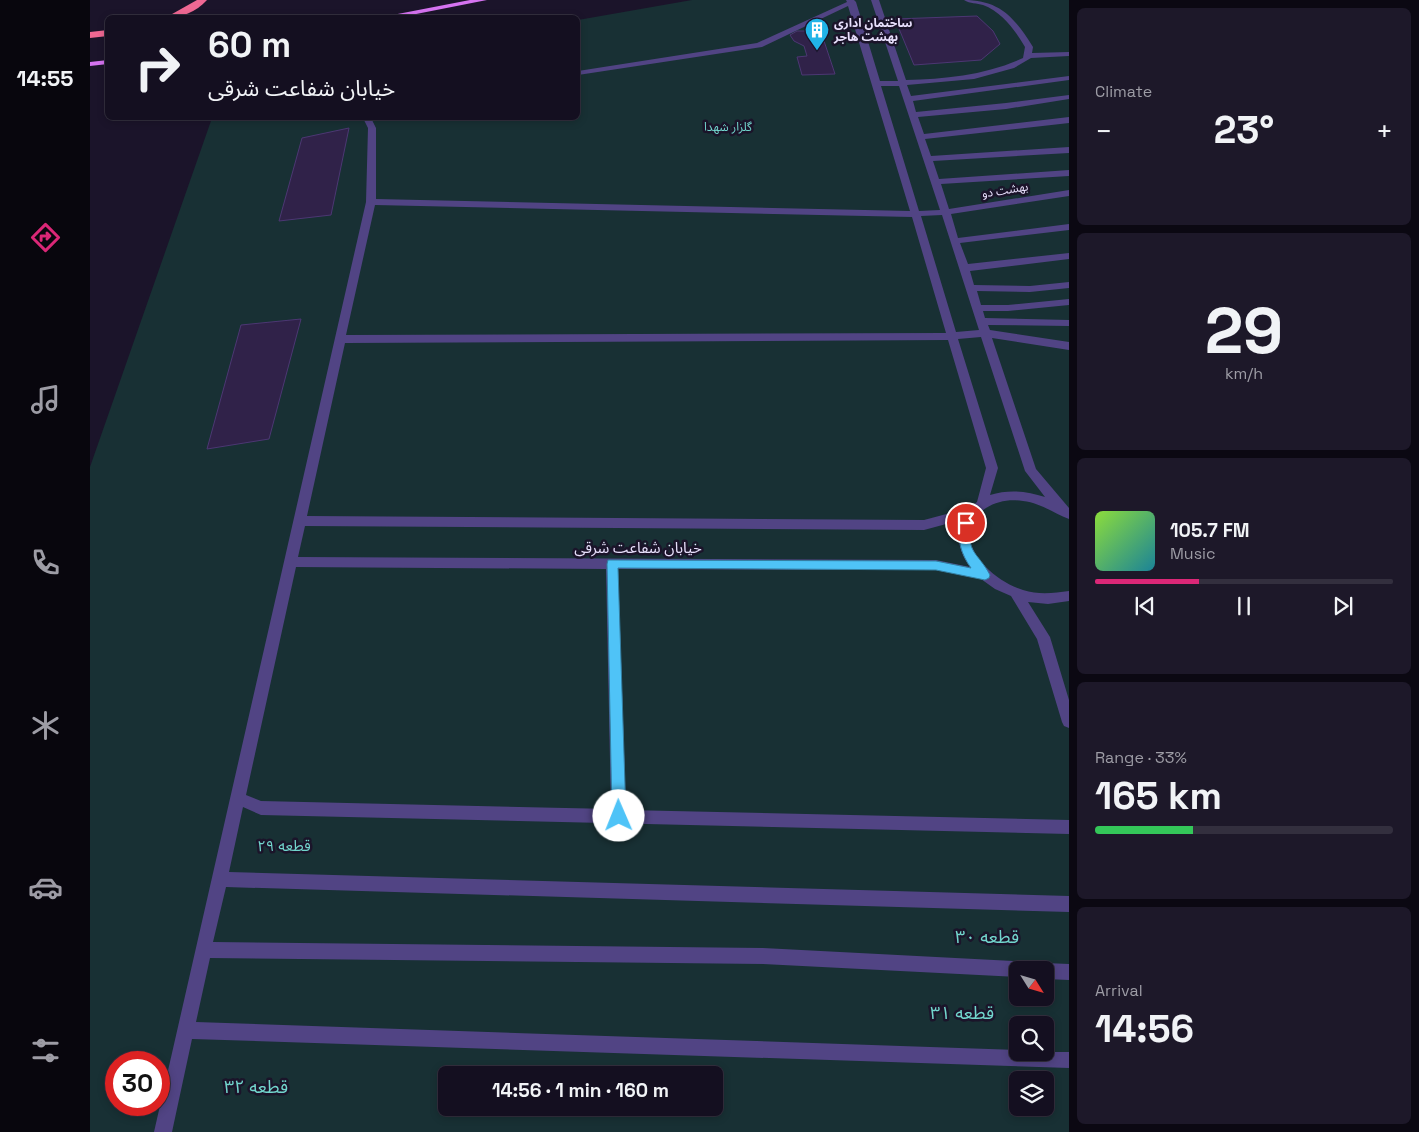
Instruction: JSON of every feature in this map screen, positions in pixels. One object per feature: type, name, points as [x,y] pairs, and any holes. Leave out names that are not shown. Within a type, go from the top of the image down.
[{"type":"highway","points":[[176,15],[203,0]]},
{"type":"highway","points":[[90,35],[105,33]]},
{"type":"main road","points":[[397,15],[483,0]]},
{"type":"main road","points":[[90,58],[105,60]]},
{"type":"main road","points":[[90,64],[105,61]]},
{"type":"street","points":[[875,0],[1031,470],[1064,510]]},
{"type":"street","points":[[876,84],[980,76],[1012,67],[1027,59],[1029,47],[1020,32],[1005,15],[986,4],[968,0]]},
{"type":"street","points":[[580,74],[759,45],[851,1],[992,468],[977,508],[966,523],[964,535],[966,549],[973,562],[985,575],[999,586],[1016,594],[1043,599],[1069,596]]},
{"type":"street","points":[[1028,56],[1069,54]]},
{"type":"street","points":[[908,99],[1069,78]]},
{"type":"street","points":[[913,115],[1006,106],[1069,97]]},
{"type":"street","points":[[163,1132],[371,202],[372,128],[368,120]]},
{"type":"street","points":[[920,136],[1069,120]]},
{"type":"street","points":[[928,159],[1069,150]]},
{"type":"street","points":[[936,182],[1069,173]]},
{"type":"street","name":"بهشت دو","points":[[371,202],[916,214],[945,212],[1069,193]]},
{"type":"street","points":[[955,241],[1069,227]]},
{"type":"street","points":[[964,268],[1069,256]]},
{"type":"street","points":[[970,288],[1030,289],[1069,285]]},
{"type":"street","points":[[977,308],[1008,308],[1069,302]]},
{"type":"street","points":[[982,321],[1069,323]]},
{"type":"street","points":[[341,339],[953,336],[986,333],[1057,346],[1069,346]]},
{"type":"street","name":"خیابان شفاعت شرقی","points":[[300,521],[924,525],[977,508],[995,498],[1010,495],[1026,496],[1064,510]]},
{"type":"street","name":"خیابان شفاعت شرقی","points":[[290,562],[936,566],[985,575]]},
{"type":"street","points":[[612,564],[619,816]]},
{"type":"street","points":[[1016,594],[1043,637],[1069,722]]},
{"type":"street","points":[[237,798],[261,808],[1069,827]]},
{"type":"street","points":[[219,879],[1069,904]]},
{"type":"street","points":[[204,950],[763,956],[1009,969]]},
{"type":"street","points":[[1054,971],[1069,972]]},
{"type":"street","points":[[186,1030],[1069,1060]]},
{"type":"green space","points":[[692,0],[1069,0],[1069,1132],[90,1132],[90,467],[211,120],[580,120],[580,20]]},
{"type":"building","points":[[977,16],[993,31],[1000,44],[981,60],[914,65],[895,19]]},
{"type":"building","name":"ساختمان اداری بهشت هاجر","points":[[797,31],[811,31],[822,35],[835,74],[802,75],[797,57],[807,56],[804,46],[794,41],[790,35]]},
{"type":"building","points":[[349,128],[331,215],[279,221],[302,138]]},
{"type":"building","points":[[301,319],[269,439],[207,449],[241,325]]},
{"type":"place","name":"ساختمان اداری بهشت هاجر","points":[[817,51]]},
{"type":"route","points":[[619,816],[612,564],[936,566],[985,575],[973,562],[966,549],[964,535],[966,523]]},
{"type":"park label","name":"گلزار شهدا","points":[[728,127]]},
{"type":"park label","name":"قطعه ۲۹","points":[[284,845]]},
{"type":"park label","name":"قطعه ۳۰","points":[[987,936]]},
{"type":"park label","name":"قطعه ۳۱","points":[[962,1012]]},
{"type":"park label","name":"قطعه ۳۲","points":[[256,1086]]}]
